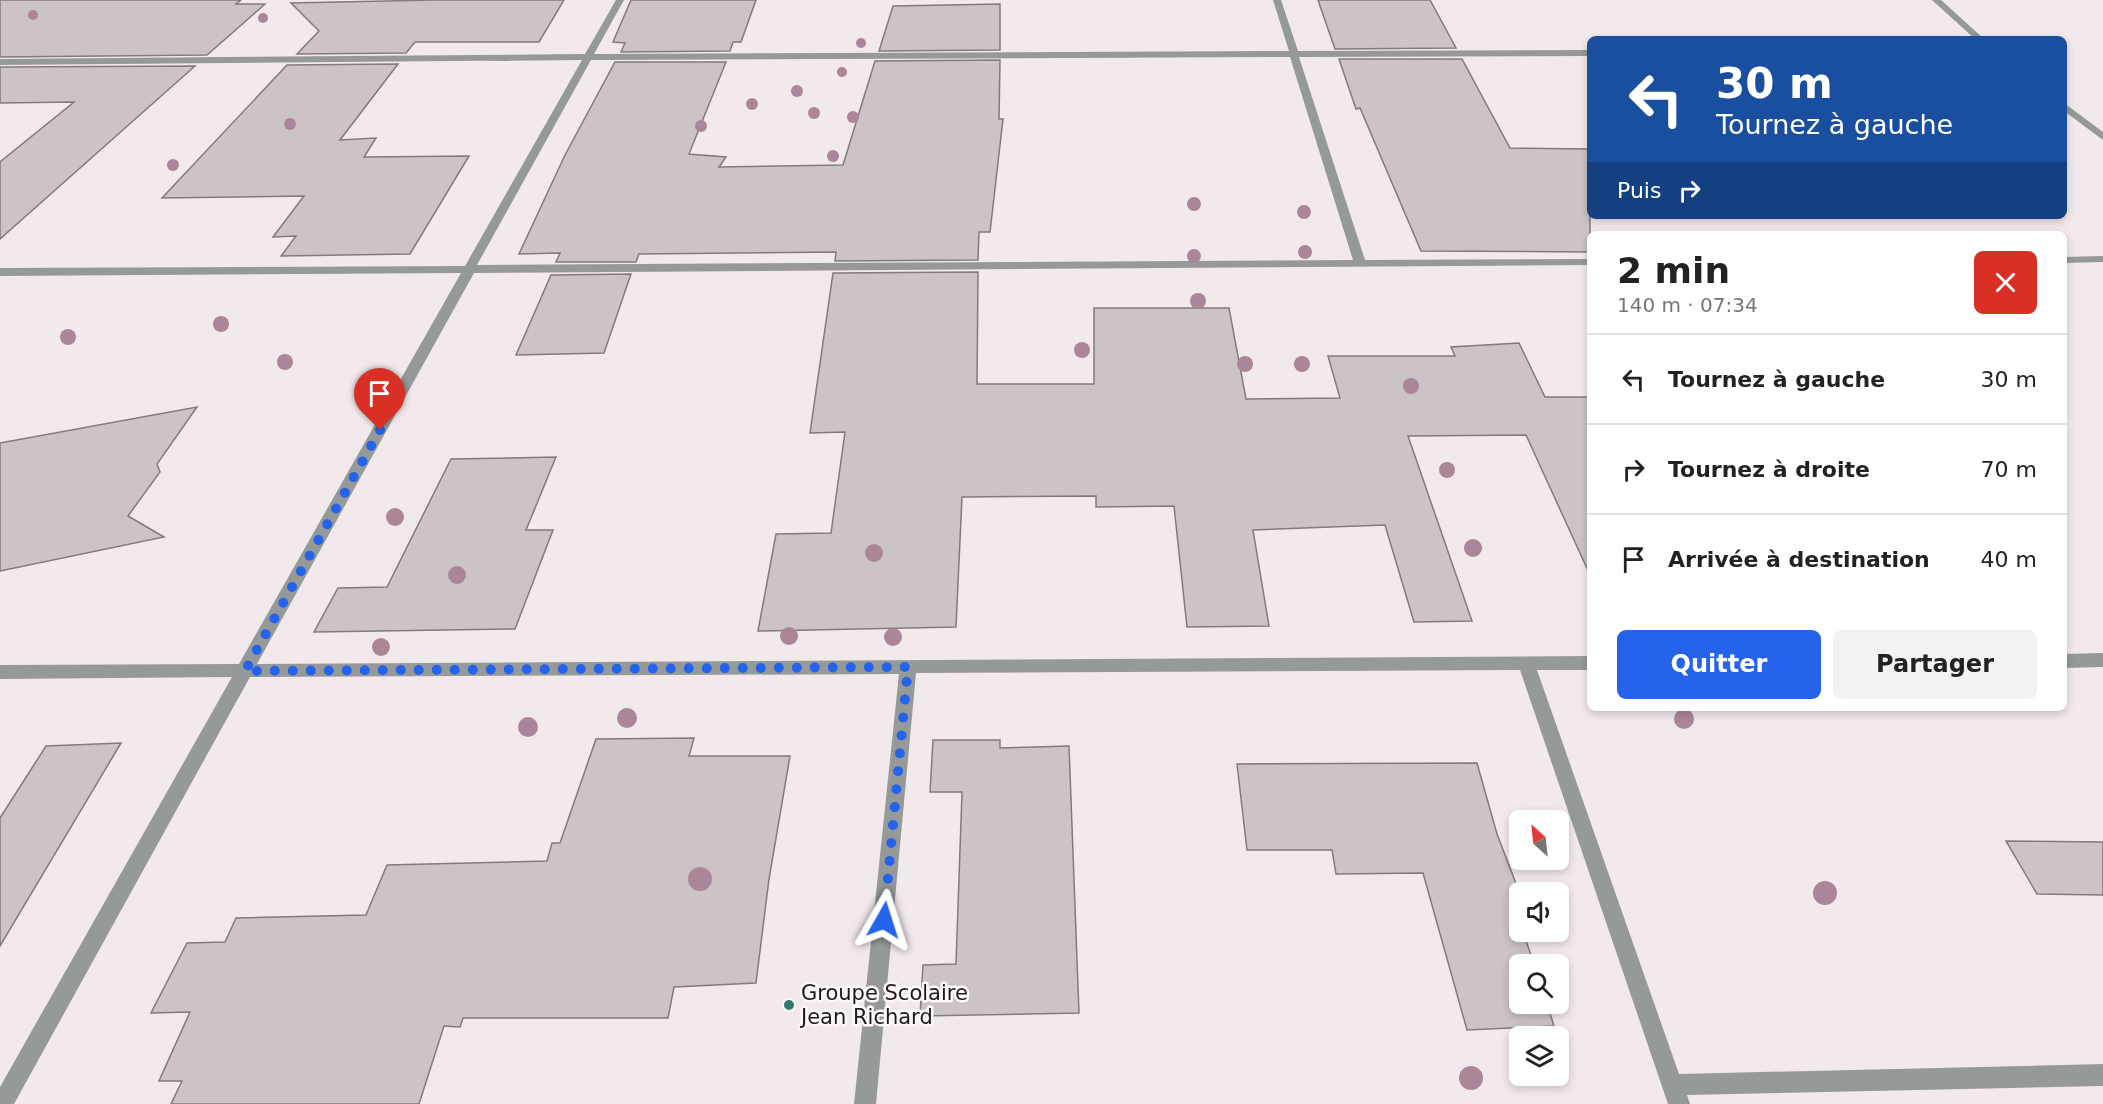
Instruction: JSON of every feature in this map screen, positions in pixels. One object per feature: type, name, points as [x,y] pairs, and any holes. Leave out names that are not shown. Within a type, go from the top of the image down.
[{"type":"street","points":[[2,1104],[620,0]]},
{"type":"street","points":[[1276,0],[1360,264]]},
{"type":"street","points":[[1936,0],[1977,36]]},
{"type":"street","points":[[0,62],[1587,53]]},
{"type":"street","points":[[2067,108],[2103,137]]},
{"type":"street","points":[[2067,260],[2101,262]]},
{"type":"street","points":[[0,273],[1587,262]]},
{"type":"street","points":[[2067,660],[2103,660]]},
{"type":"street","points":[[1526,663],[1676,1095],[2103,1075]]},
{"type":"street","points":[[0,672],[1587,663]]},
{"type":"street","points":[[865,1104],[908,667]]},
{"type":"building","points":[[0,0],[241,0],[236,4],[265,4],[207,55],[0,57]]},
{"type":"building","points":[[564,0],[539,42],[415,42],[406,53],[297,54],[319,31],[291,3]]},
{"type":"building","points":[[631,0],[756,0],[741,42],[733,42],[730,51],[621,52],[625,43],[613,42]]},
{"type":"building","points":[[1318,0],[1430,0],[1456,48],[1335,49]]},
{"type":"building","points":[[1000,4],[1000,50],[879,51],[893,6]]},
{"type":"building","points":[[1339,59],[1462,59],[1510,148],[1587,149],[1587,219],[1590,219],[1590,231],[1587,231],[1587,252],[1421,251],[1360,108],[1356,109]]},
{"type":"building","points":[[1000,60],[999,119],[1003,119],[990,232],[979,232],[978,260],[835,261],[836,252],[639,254],[636,262],[556,262],[560,253],[519,254],[565,155],[615,62],[726,62],[689,154],[726,157],[719,167],[843,165],[875,61]]},
{"type":"building","points":[[398,64],[340,140],[376,138],[364,157],[469,156],[410,254],[281,256],[296,236],[273,237],[304,196],[162,198],[287,65]]},
{"type":"building","points":[[195,66],[0,239],[0,162],[74,102],[0,103],[0,67]]},
{"type":"building","points":[[978,272],[977,384],[1094,384],[1094,308],[1229,308],[1246,399],[1340,398],[1328,356],[1455,356],[1451,347],[1519,343],[1545,397],[1587,397],[1587,568],[1526,435],[1408,436],[1472,621],[1414,622],[1385,525],[1253,530],[1269,626],[1187,627],[1174,506],[1096,507],[1096,496],[962,497],[956,627],[758,631],[776,534],[831,533],[845,432],[810,433],[833,273]]},
{"type":"building","points":[[631,274],[604,353],[516,355],[551,275]]},
{"type":"building","points":[[197,407],[157,464],[160,472],[128,516],[164,537],[0,571],[0,443]]},
{"type":"building","points":[[556,457],[526,530],[553,530],[515,629],[314,632],[338,588],[387,587],[451,459]]},
{"type":"building","points":[[694,738],[689,756],[790,756],[769,879],[756,983],[674,987],[668,1018],[463,1018],[460,1027],[444,1026],[419,1104],[171,1104],[182,1081],[159,1081],[190,1012],[151,1013],[187,943],[225,942],[236,918],[366,915],[387,865],[547,861],[552,843],[560,843],[596,739]]},
{"type":"building","points":[[933,740],[1000,740],[1000,748],[1069,746],[1079,1013],[920,1016],[923,965],[956,964],[962,792],[930,792]]},
{"type":"building","points":[[121,743],[0,946],[0,818],[46,746]]},
{"type":"building","points":[[1477,763],[1497,834],[1515,882],[1509,882],[1509,942],[1526,942],[1531,954],[1509,954],[1509,1014],[1550,1014],[1554,1026],[1509,1026],[1509,1028],[1467,1030],[1423,873],[1336,874],[1332,850],[1247,850],[1237,764]]},
{"type":"building","points":[[2006,841],[2103,842],[2103,895],[2037,894]]},
{"type":"place","name":"Groupe Scolaire Jean Richard","points":[[789,1005]]},
{"type":"route","points":[[380,430],[245,671],[908,667],[884,920]]}]
